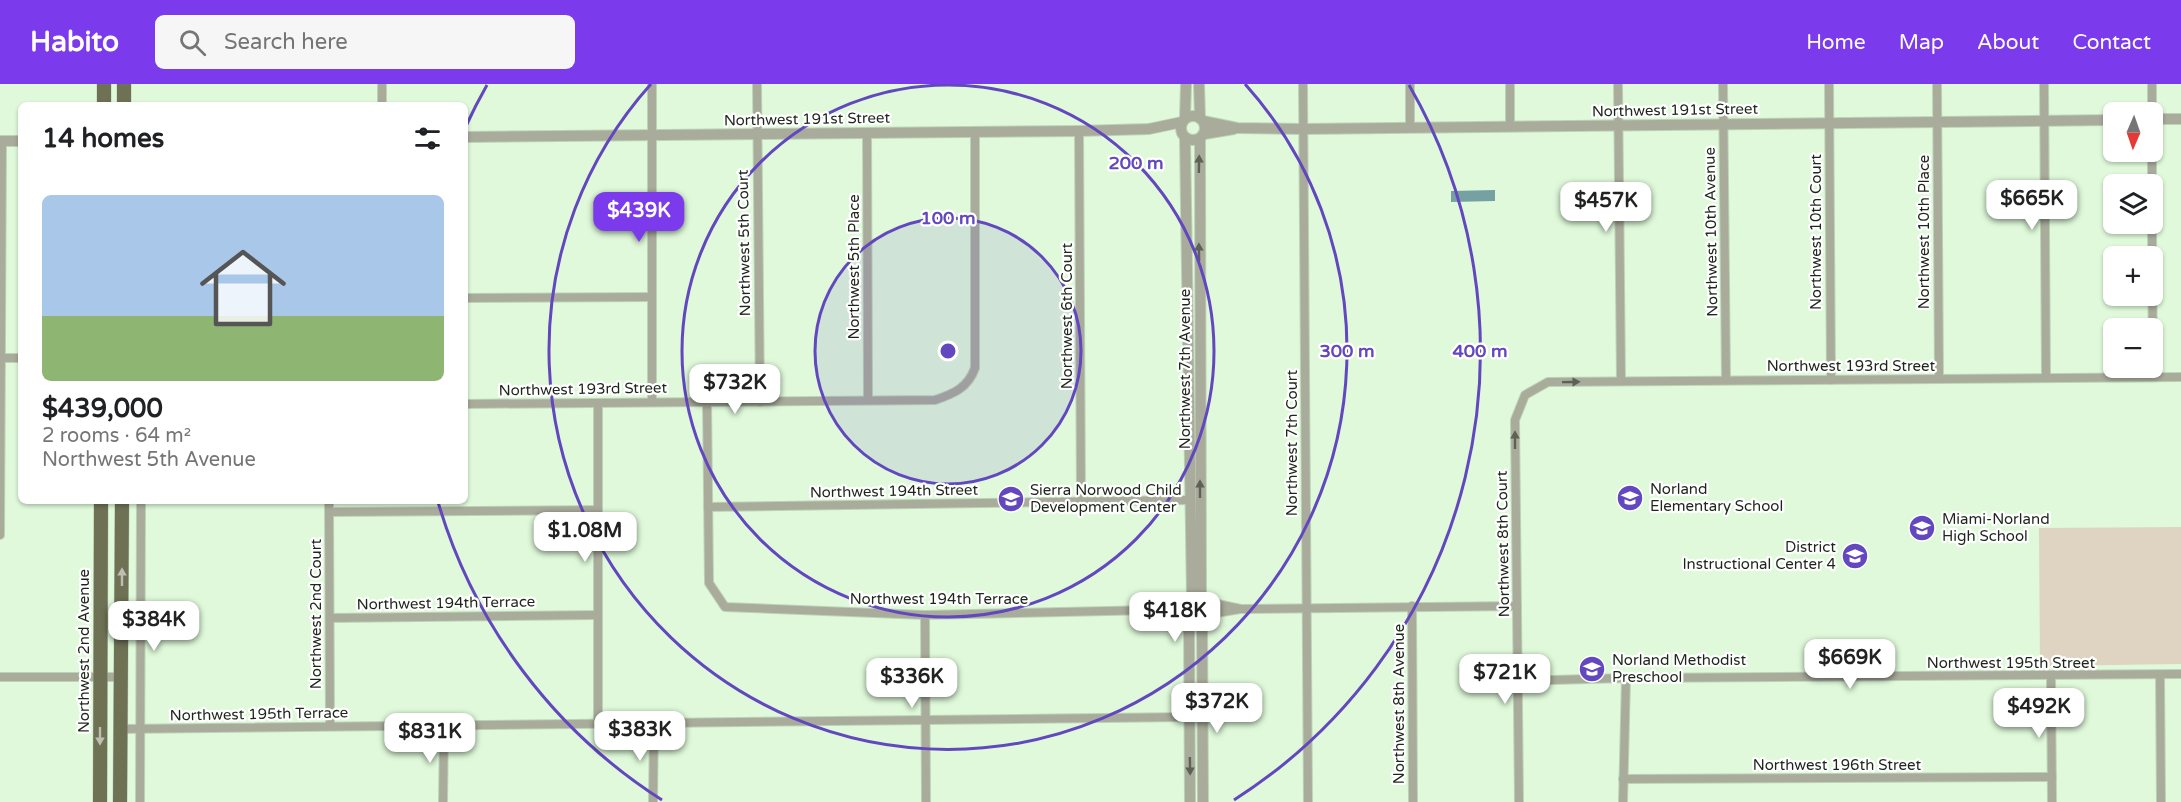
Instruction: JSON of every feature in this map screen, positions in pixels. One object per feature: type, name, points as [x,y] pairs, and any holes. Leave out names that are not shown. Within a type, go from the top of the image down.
[{"type":"main road","points":[[104,84],[104,102]]},
{"type":"main road","points":[[124,84],[124,102]]},
{"type":"main road","name":"Northwest 2nd Avenue","points":[[100,802],[101,504]]},
{"type":"main road","points":[[120,802],[122,504]]},
{"type":"street","points":[[382,84],[382,102]]},
{"type":"street","points":[[652,84],[652,402]]},
{"type":"street","name":"Northwest 5th Court","points":[[757,84],[760,402]]},
{"type":"street","points":[[1186,84],[1183,136],[1190,141],[1202,136],[1199,84]]},
{"type":"street","name":"Northwest 7th Court","points":[[1303,84],[1308,802]]},
{"type":"street","points":[[1410,84],[1410,128]]},
{"type":"street","points":[[1509,127],[1510,84]]},
{"type":"street","points":[[1618,84],[1621,381]]},
{"type":"street","name":"Northwest 10th Avenue","points":[[1723,84],[1726,380]]},
{"type":"street","name":"Northwest 10th Court","points":[[1829,84],[1831,380]]},
{"type":"street","name":"Northwest 10th Place","points":[[1937,84],[1939,379]]},
{"type":"street","points":[[2044,84],[2046,378]]},
{"type":"street","points":[[2152,84],[2152,102]]},
{"type":"street","points":[[1184,120],[1193,116],[1202,120]]},
{"type":"street","points":[[2163,119],[2181,119]]},
{"type":"street","name":"Northwest 191st Street","points":[[468,137],[1079,131],[1149,129],[1184,120]]},
{"type":"street","name":"Northwest 191st Street","points":[[1202,120],[1237,128],[1303,129],[2103,120]]},
{"type":"street","name":"Northwest 191st Street","points":[[1202,136],[1237,128]]},
{"type":"street","name":"Northwest 191st Street","points":[[1149,129],[1183,136]]},
{"type":"street","name":"Northwest 6th Court","points":[[1079,131],[1082,501]]},
{"type":"street","name":"Northwest 193rd Street","points":[[468,404],[934,400],[956,393],[972,378],[975,368],[975,132]]},
{"type":"street","name":"Northwest 5th Place","points":[[867,133],[868,400]]},
{"type":"street","name":"Northwest 7th Avenue","points":[[1183,136],[1189,500],[1195,601],[1207,610],[1203,617],[1203,802]]},
{"type":"street","name":"Northwest 7th Avenue","points":[[1190,802],[1187,618],[1195,601],[1202,136]]},
{"type":"street","points":[[0,535],[1,141],[18,141]]},
{"type":"street","points":[[2152,234],[2153,318]]},
{"type":"street","points":[[468,298],[652,297]]},
{"type":"street","points":[[1,358],[18,358]]},
{"type":"street","name":"Northwest 193rd Street","points":[[1525,395],[1548,382],[2103,377]]},
{"type":"street","name":"Northwest 193rd Street","points":[[2163,377],[2181,377]]},
{"type":"street","name":"Northwest 8th Court","points":[[1519,802],[1515,420],[1525,395]]},
{"type":"street","points":[[707,402],[708,507]]},
{"type":"street","points":[[597,404],[598,722]]},
{"type":"street","name":"Northwest 194th Street","points":[[708,507],[1189,500]]},
{"type":"street","points":[[140,802],[141,504]]},
{"type":"street","name":"Northwest 2nd Court","points":[[329,504],[330,726]]},
{"type":"street","name":"Northwest 194th Terrace","points":[[708,507],[709,583],[725,607],[925,615],[1153,610],[1195,601],[1241,609],[1517,605]]},
{"type":"street","points":[[329,512],[598,510]]},
{"type":"street","name":"Northwest 8th Avenue","points":[[1413,606],[1413,802]]},
{"type":"street","name":"Northwest 194th Terrace","points":[[1203,617],[1241,609]]},
{"type":"street","name":"Northwest 194th Terrace","points":[[1153,610],[1187,618]]},
{"type":"street","name":"Northwest 194th Terrace","points":[[330,618],[598,615]]},
{"type":"street","points":[[925,615],[926,802]]},
{"type":"street","points":[[1187,618],[1203,617]]},
{"type":"street","name":"Northwest 195th Street","points":[[1518,681],[1626,678],[2181,674]]},
{"type":"street","points":[[2160,675],[2161,802]]},
{"type":"street","points":[[2051,676],[2052,802]]},
{"type":"street","points":[[0,677],[121,677]]},
{"type":"street","points":[[1623,802],[1626,678]]},
{"type":"street","name":"Northwest 195th Terrace","points":[[121,729],[1189,717]]},
{"type":"street","points":[[653,802],[654,722]]},
{"type":"street","points":[[443,802],[444,726]]},
{"type":"street","name":"Northwest 196th Street","points":[[1623,779],[2052,777]]},
{"type":"shaded area","points":[[2181,527],[2181,664],[2040,666],[2039,528]]},
{"type":"water","points":[[1495,190],[1495,201],[1451,202],[1451,191]]},
{"type":"place","name":"Norland Elementary School","points":[[1630,498]]},
{"type":"place","name":"Sierra Norwood Child Development Center","points":[[1011,499]]},
{"type":"place","name":"Miami-Norland High School","points":[[1922,528]]},
{"type":"place","name":"District Instructional Center 4","points":[[1855,556]]},
{"type":"place","name":"Norland Methodist Preschool","points":[[1592,669]]}]
